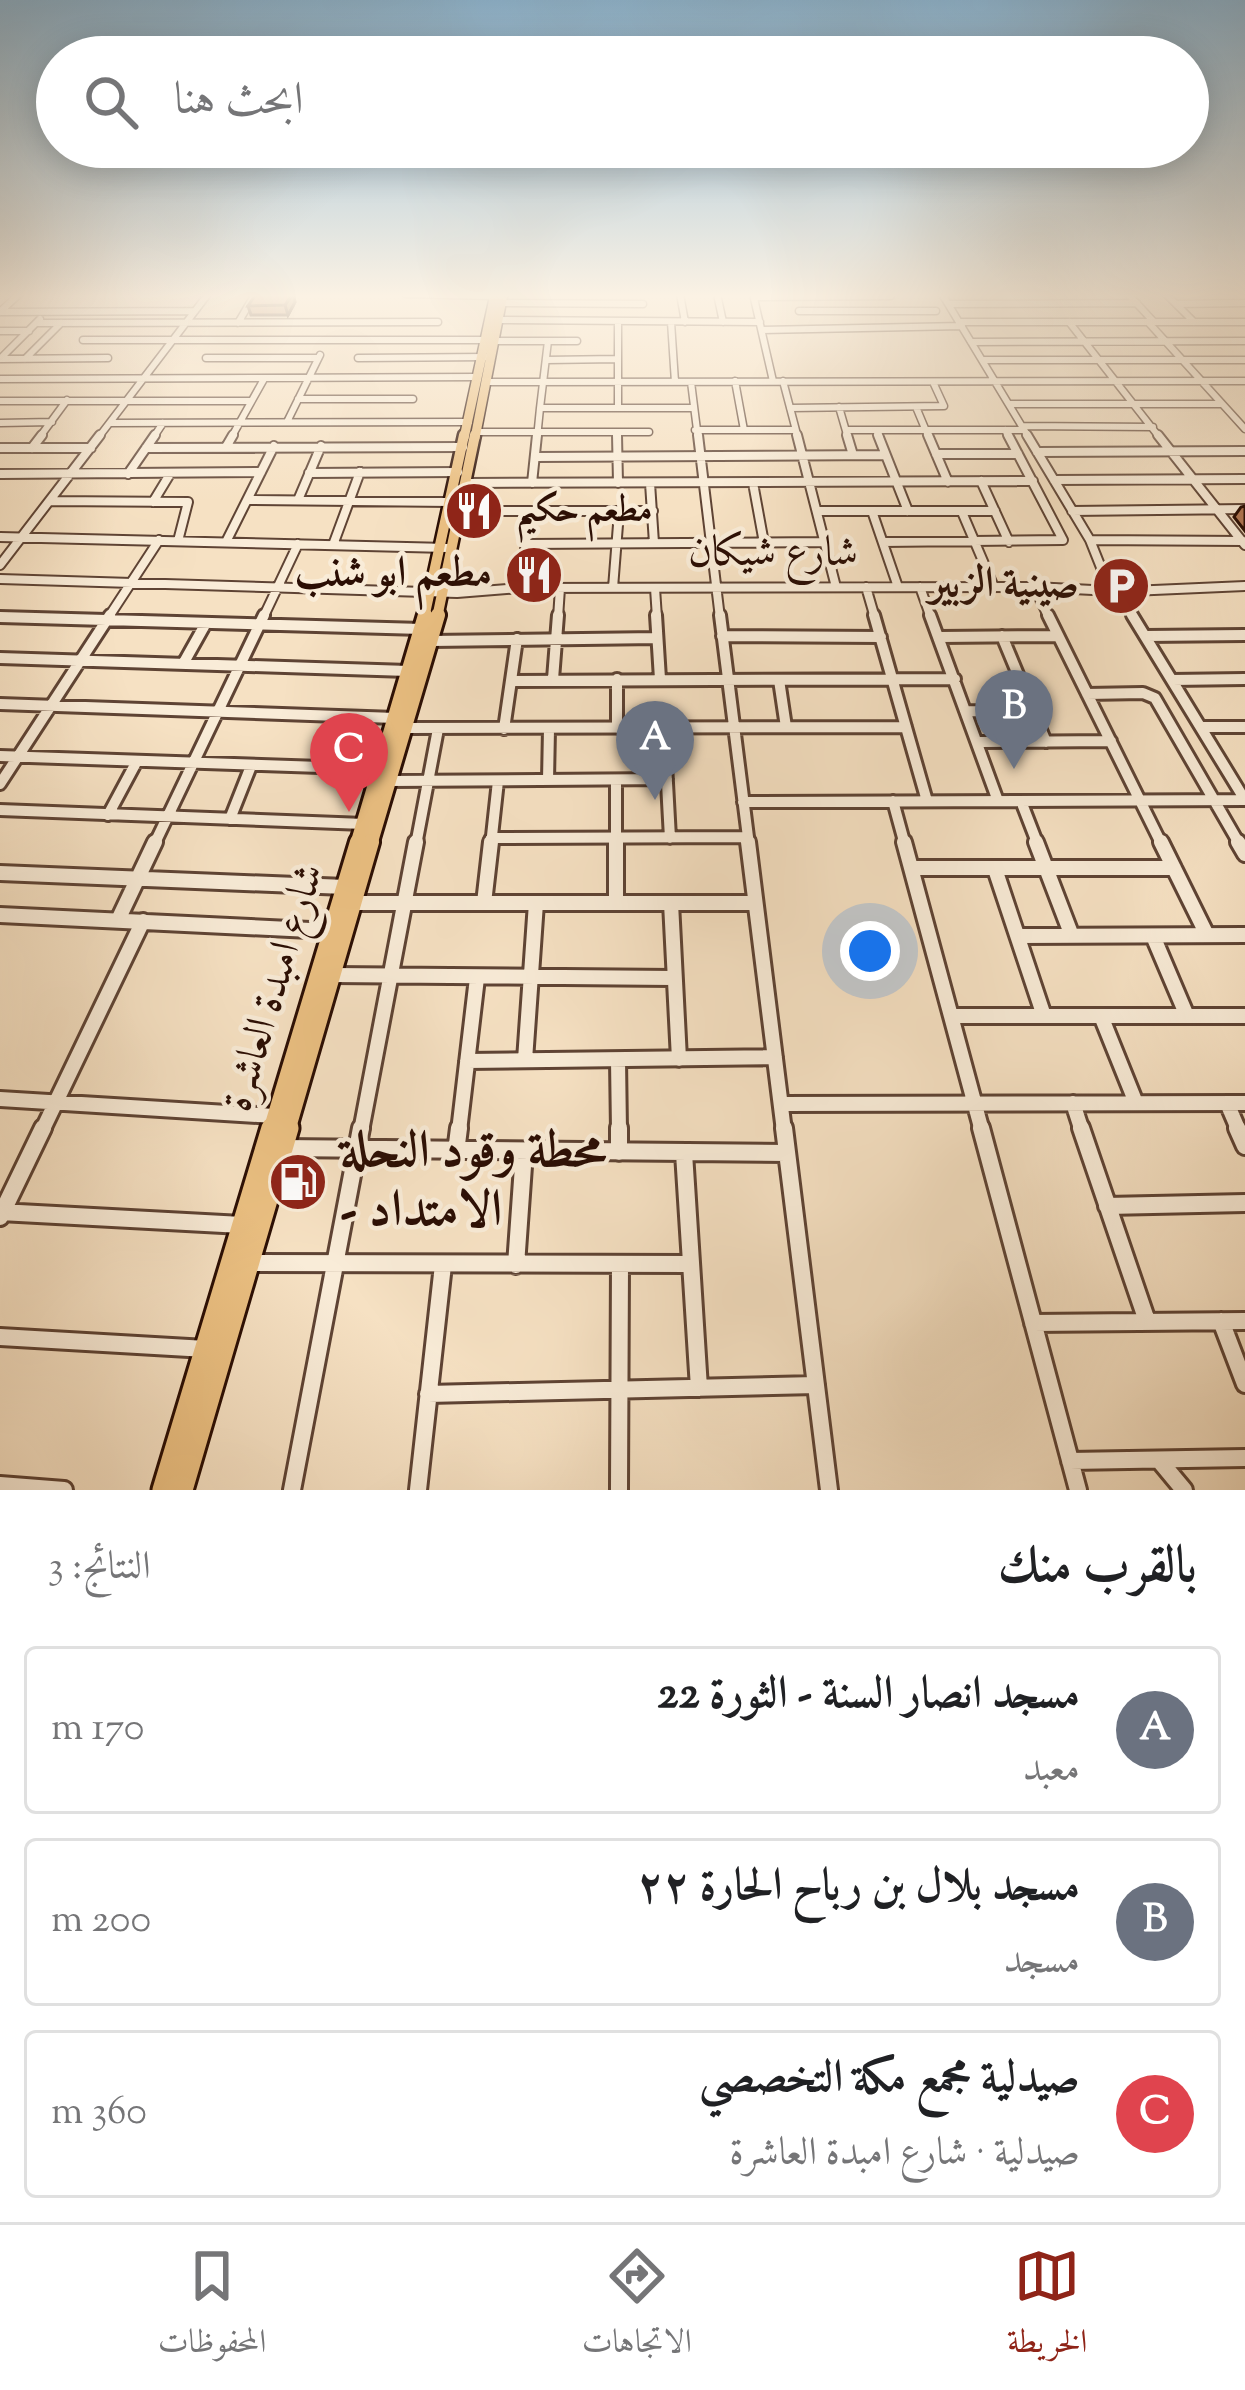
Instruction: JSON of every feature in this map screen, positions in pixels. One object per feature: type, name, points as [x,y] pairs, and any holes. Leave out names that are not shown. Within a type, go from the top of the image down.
[{"type":"main road","name":"شارع امبدة العاشرة","points":[[163,1490],[206,1349],[282,1148],[331,931],[349,895],[439,589],[485,364]]},
{"type":"main road","name":"شارع امبدة العاشرة","points":[[399,723],[408,671],[426,635]]},
{"type":"main road","name":"شارع امبدة العاشرة","points":[[182,1490],[239,1264],[242,1225],[274,1116],[332,975],[364,824],[384,775]]},
{"type":"street","points":[[91,379],[104,364]]},
{"type":"street","points":[[0,565],[155,364]]},
{"type":"street","points":[[191,379],[202,364]]},
{"type":"street","points":[[287,422],[315,364]]},
{"type":"street","points":[[351,378],[356,364]]},
{"type":"street","points":[[532,483],[545,364]]},
{"type":"street","points":[[618,364],[619,407]]},
{"type":"street","points":[[674,364],[675,382]]},
{"type":"street","points":[[772,364],[790,408],[836,587]]},
{"type":"street","points":[[984,364],[1092,543],[1128,586],[1143,631]]},
{"type":"street","points":[[1103,364],[1244,543]]},
{"type":"street","points":[[1186,364],[1244,427]]},
{"type":"street","points":[[405,421],[420,377]]},
{"type":"street","points":[[226,447],[264,379]]},
{"type":"street","points":[[0,380],[1245,381]]},
{"type":"street","points":[[735,381],[744,430]]},
{"type":"street","points":[[691,382],[829,1490]]},
{"type":"street","points":[[858,382],[868,407]]},
{"type":"street","points":[[790,408],[944,406],[933,382]]},
{"type":"street","points":[[328,422],[338,398]]},
{"type":"street","points":[[298,399],[413,399]]},
{"type":"street","points":[[32,448],[68,400]]},
{"type":"street","points":[[0,401],[250,401]]},
{"type":"street","points":[[1009,404],[1222,404]]},
{"type":"street","points":[[540,407],[693,408]]},
{"type":"street","points":[[571,432],[573,407]]},
{"type":"street","points":[[647,407],[651,456]]},
{"type":"street","points":[[839,407],[853,455]]},
{"type":"street","points":[[916,407],[948,482]]},
{"type":"street","points":[[353,446],[362,421]]},
{"type":"street","points":[[110,422],[405,421],[471,435]]},
{"type":"street","points":[[0,423],[52,422]]},
{"type":"street","points":[[128,474],[164,423]]},
{"type":"street","points":[[846,430],[1153,427]]},
{"type":"street","points":[[695,430],[795,430]]},
{"type":"street","points":[[877,430],[908,511]]},
{"type":"street","points":[[883,542],[1063,540],[1005,430]]},
{"type":"street","points":[[616,432],[617,483]]},
{"type":"street","points":[[146,448],[353,446],[471,435],[649,432]]},
{"type":"street","points":[[226,542],[274,446]]},
{"type":"street","points":[[298,500],[321,446]]},
{"type":"street","points":[[0,448],[91,448]]},
{"type":"street","points":[[1037,452],[1245,451]]},
{"type":"street","points":[[936,454],[1018,454]]},
{"type":"street","points":[[535,457],[885,455]]},
{"type":"street","points":[[0,474],[261,472]]},
{"type":"street","points":[[333,545],[360,472]]},
{"type":"street","points":[[310,473],[532,483],[1033,481]]},
{"type":"street","points":[[0,488],[12,474]]},
{"type":"street","points":[[153,502],[170,474]]},
{"type":"street","points":[[1054,481],[1245,479]]},
{"type":"street","points":[[753,482],[764,543]]},
{"type":"street","points":[[981,482],[1009,542]]},
{"type":"street","points":[[565,512],[567,483]]},
{"type":"street","points":[[650,483],[654,543]]},
{"type":"street","points":[[248,500],[653,512]]},
{"type":"street","points":[[50,501],[191,503],[178,541]]},
{"type":"street","points":[[1072,511],[1245,509]]},
{"type":"street","points":[[520,588],[530,511]]},
{"type":"street","points":[[817,511],[995,511]]},
{"type":"street","points":[[872,511],[898,587]]},
{"type":"street","points":[[613,588],[619,512]]},
{"type":"street","points":[[962,512],[994,587]]},
{"type":"street","points":[[0,537],[449,548]]},
{"type":"street","points":[[0,784],[159,540]]},
{"type":"street","points":[[525,544],[825,542]]},
{"type":"street","points":[[1092,543],[1244,543]]},
{"type":"street","points":[[743,802],[1245,800],[1240,783],[1113,592],[1092,543]]},
{"type":"street","points":[[118,920],[298,544]]},
{"type":"street","name":"شارع شيكان","points":[[0,579],[488,590],[1058,586],[1113,592],[1128,586]]},
{"type":"street","name":"شارع شيكان","points":[[1058,586],[1106,580],[1128,586]]},
{"type":"street","points":[[1034,586],[1207,935]]},
{"type":"street","points":[[1128,586],[1245,586]]},
{"type":"street","points":[[866,587],[927,801]]},
{"type":"street","points":[[920,587],[998,801]]},
{"type":"street","points":[[553,679],[560,588]]},
{"type":"street","points":[[655,588],[660,680]]},
{"type":"street","points":[[2,620],[259,623],[517,639],[657,638]]},
{"type":"street","points":[[183,664],[206,622]]},
{"type":"street","points":[[1143,631],[1245,635]]},
{"type":"street","points":[[722,636],[881,637]]},
{"type":"street","points":[[940,638],[1058,636]]},
{"type":"street","points":[[1002,637],[1046,742]]},
{"type":"street","points":[[504,729],[517,639]]},
{"type":"street","points":[[0,658],[408,671]]},
{"type":"street","points":[[617,679],[617,728]]},
{"type":"street","points":[[1172,680],[1245,679]]},
{"type":"street","points":[[779,680],[786,728]]},
{"type":"street","points":[[512,681],[955,680]]},
{"type":"street","points":[[1088,694],[1143,693],[1155,698],[1245,854]]},
{"type":"street","points":[[0,704],[217,712],[438,729],[906,727]]},
{"type":"street","points":[[967,712],[1033,712]]},
{"type":"street","points":[[1201,727],[1245,727]]},
{"type":"street","points":[[548,781],[549,728]]},
{"type":"street","points":[[664,728],[670,838]]},
{"type":"street","points":[[292,1490],[438,729]]},
{"type":"street","points":[[979,742],[1111,741]]},
{"type":"street","points":[[0,756],[251,766],[429,781],[667,779]]},
{"type":"street","points":[[108,814],[137,761]]},
{"type":"street","points":[[230,819],[251,766]]},
{"type":"street","points":[[616,780],[616,903]]},
{"type":"street","points":[[484,903],[498,781]]},
{"type":"street","points":[[893,801],[1078,1490]]},
{"type":"street","points":[[1021,801],[1072,936]]},
{"type":"street","points":[[0,811],[364,824]]},
{"type":"street","points":[[491,838],[747,837]]},
{"type":"street","points":[[911,868],[1174,868]]},
{"type":"street","points":[[995,869],[1044,1016]]},
{"type":"street","points":[[0,873],[349,895],[404,904],[755,902]]},
{"type":"street","points":[[525,1060],[536,903]]},
{"type":"street","points":[[671,903],[679,1059]]},
{"type":"street","points":[[0,915],[331,931]]},
{"type":"street","points":[[143,921],[1,1214],[242,1225]]},
{"type":"street","points":[[1019,936],[1245,935]]},
{"type":"street","points":[[1153,936],[1186,1016]]},
{"type":"street","points":[[332,975],[673,978]]},
{"type":"street","points":[[456,1152],[477,979]]},
{"type":"street","points":[[951,1016],[1245,1016]]},
{"type":"street","points":[[1101,1016],[1136,1103]]},
{"type":"street","points":[[467,1060],[775,1058]]},
{"type":"street","points":[[618,1060],[620,1152]]},
{"type":"street","points":[[0,1099],[274,1116]]},
{"type":"street","points":[[781,1104],[1245,1102]]},
{"type":"street","points":[[1073,1103],[1148,1321]]},
{"type":"street","points":[[1227,1103],[1245,1146]]},
{"type":"street","points":[[282,1148],[787,1153]]},
{"type":"street","points":[[516,1265],[524,1152]]},
{"type":"street","points":[[684,1153],[699,1388]]},
{"type":"street","points":[[1108,1206],[1245,1203]]},
{"type":"street","points":[[239,1264],[690,1264]]},
{"type":"street","points":[[620,1264],[620,1490]]},
{"type":"street","points":[[418,1490],[442,1265]]},
{"type":"street","points":[[1221,1321],[1245,1384]]},
{"type":"street","points":[[1033,1323],[1245,1321]]},
{"type":"street","points":[[0,1337],[206,1349]]},
{"type":"street","points":[[428,1394],[815,1385]]},
{"type":"street","points":[[1070,1461],[1245,1458]]},
{"type":"street","points":[[1160,1460],[1184,1490]]},
{"type":"street","points":[[0,1485],[64,1490]]},
{"type":"place","name":"مطعم حكيم","points":[[474,511]]},
{"type":"place","name":"مطعم ابو شنب","points":[[534,575]]},
{"type":"place","name":"صينية الزبير","points":[[1121,586]]},
{"type":"place","name":"مسجد بلال بن رباح الحارة ٢٢","points":[[1014,769]]},
{"type":"place","name":"مسجد انصار السنة - الثورة 22","points":[[655,800]]},
{"type":"place","name":"صيدلية مجمع مكة التخصصي","points":[[349,812]]},
{"type":"place","name":"محطة وقود النحلة - الامتداد","points":[[298,1182]]}]
